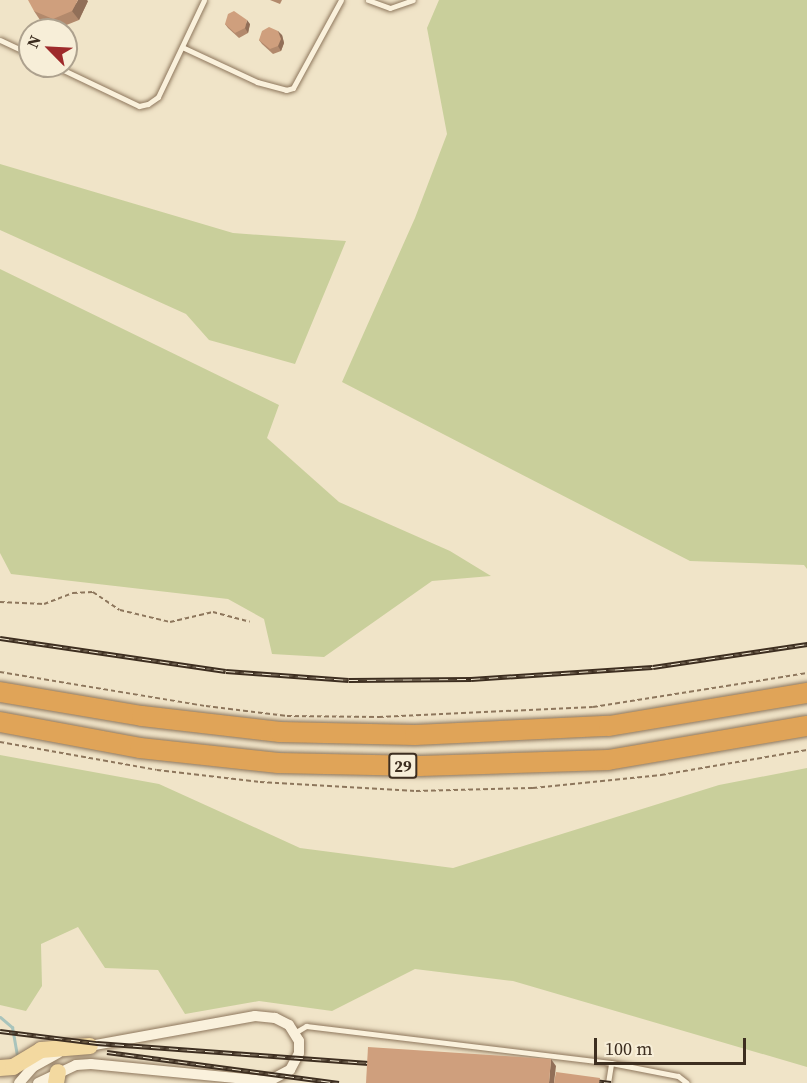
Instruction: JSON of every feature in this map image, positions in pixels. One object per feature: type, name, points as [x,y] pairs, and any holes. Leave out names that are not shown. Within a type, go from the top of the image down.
[{"type":"highway","name":"29","points":[[0,692],[142,716],[280,732],[415,735],[609,726],[807,693]]},
{"type":"highway","name":"29","points":[[0,722],[140,748],[278,764],[420,766],[608,760],[726,743],[807,726]]},
{"type":"main road","points":[[0,1068],[13,1067],[41,1050],[90,1046]]},
{"type":"street","points":[[19,1083],[47,1056],[90,1046],[255,1016],[275,1018],[296,1032],[299,1053],[295,1063],[280,1078],[269,1081],[231,1080],[118,1064],[76,1065],[57,1077],[38,1083]]},
{"type":"lane","points":[[78,77],[139,106],[158,98],[204,0]]},
{"type":"lane","points":[[182,46],[257,82],[286,90],[293,88],[341,0]]},
{"type":"lane","points":[[368,0],[390,8],[413,0]]},
{"type":"lane","points":[[0,40],[18,48]]},
{"type":"lane","points":[[296,1032],[306,1026],[611,1063],[678,1076],[687,1083]]},
{"type":"lane","points":[[608,1083],[611,1063]]},
{"type":"path","points":[[0,602],[44,604],[74,593],[93,592],[120,610],[170,622],[213,612],[250,622]]},
{"type":"path","points":[[0,672],[206,706],[287,716],[379,717],[593,707],[807,673]]},
{"type":"green space","points":[[439,0],[807,0],[807,569],[804,565],[690,561],[342,382],[415,218],[447,134],[427,28]]},
{"type":"green space","points":[[0,164],[233,233],[346,241],[295,364],[209,340],[186,314],[0,230]]},
{"type":"green space","points":[[0,269],[279,405],[267,438],[339,502],[450,551],[491,576],[432,581],[324,657],[272,654],[264,619],[228,599],[11,574],[0,553]]},
{"type":"green space","points":[[0,755],[159,784],[300,848],[453,868],[719,785],[807,768],[807,1067],[513,981],[415,969],[332,1011],[259,1001],[185,1014],[158,970],[105,968],[78,927],[41,944],[42,986],[26,1011],[0,1005]]},
{"type":"building","points":[[28,0],[78,0],[72,11],[55,18],[34,11]]},
{"type":"building","points":[[234,11],[247,20],[245,28],[235,33],[225,24],[228,14]]},
{"type":"building","points":[[269,27],[278,31],[281,39],[278,46],[270,49],[259,40],[262,31]]},
{"type":"building","points":[[368,1047],[551,1059],[549,1083],[366,1083]]},
{"type":"building","points":[[556,1072],[600,1078],[599,1083],[554,1083]]},
{"type":"waterway","points":[[0,1017],[12,1027],[17,1055]]},
{"type":"railway","points":[[0,638],[226,671],[349,680],[471,679],[653,667],[807,644]]},
{"type":"railway","points":[[0,1031],[97,1043],[382,1064]]},
{"type":"railway","points":[[107,1052],[339,1083]]},
{"type":"railway","points":[[586,1080],[611,1083]]}]
